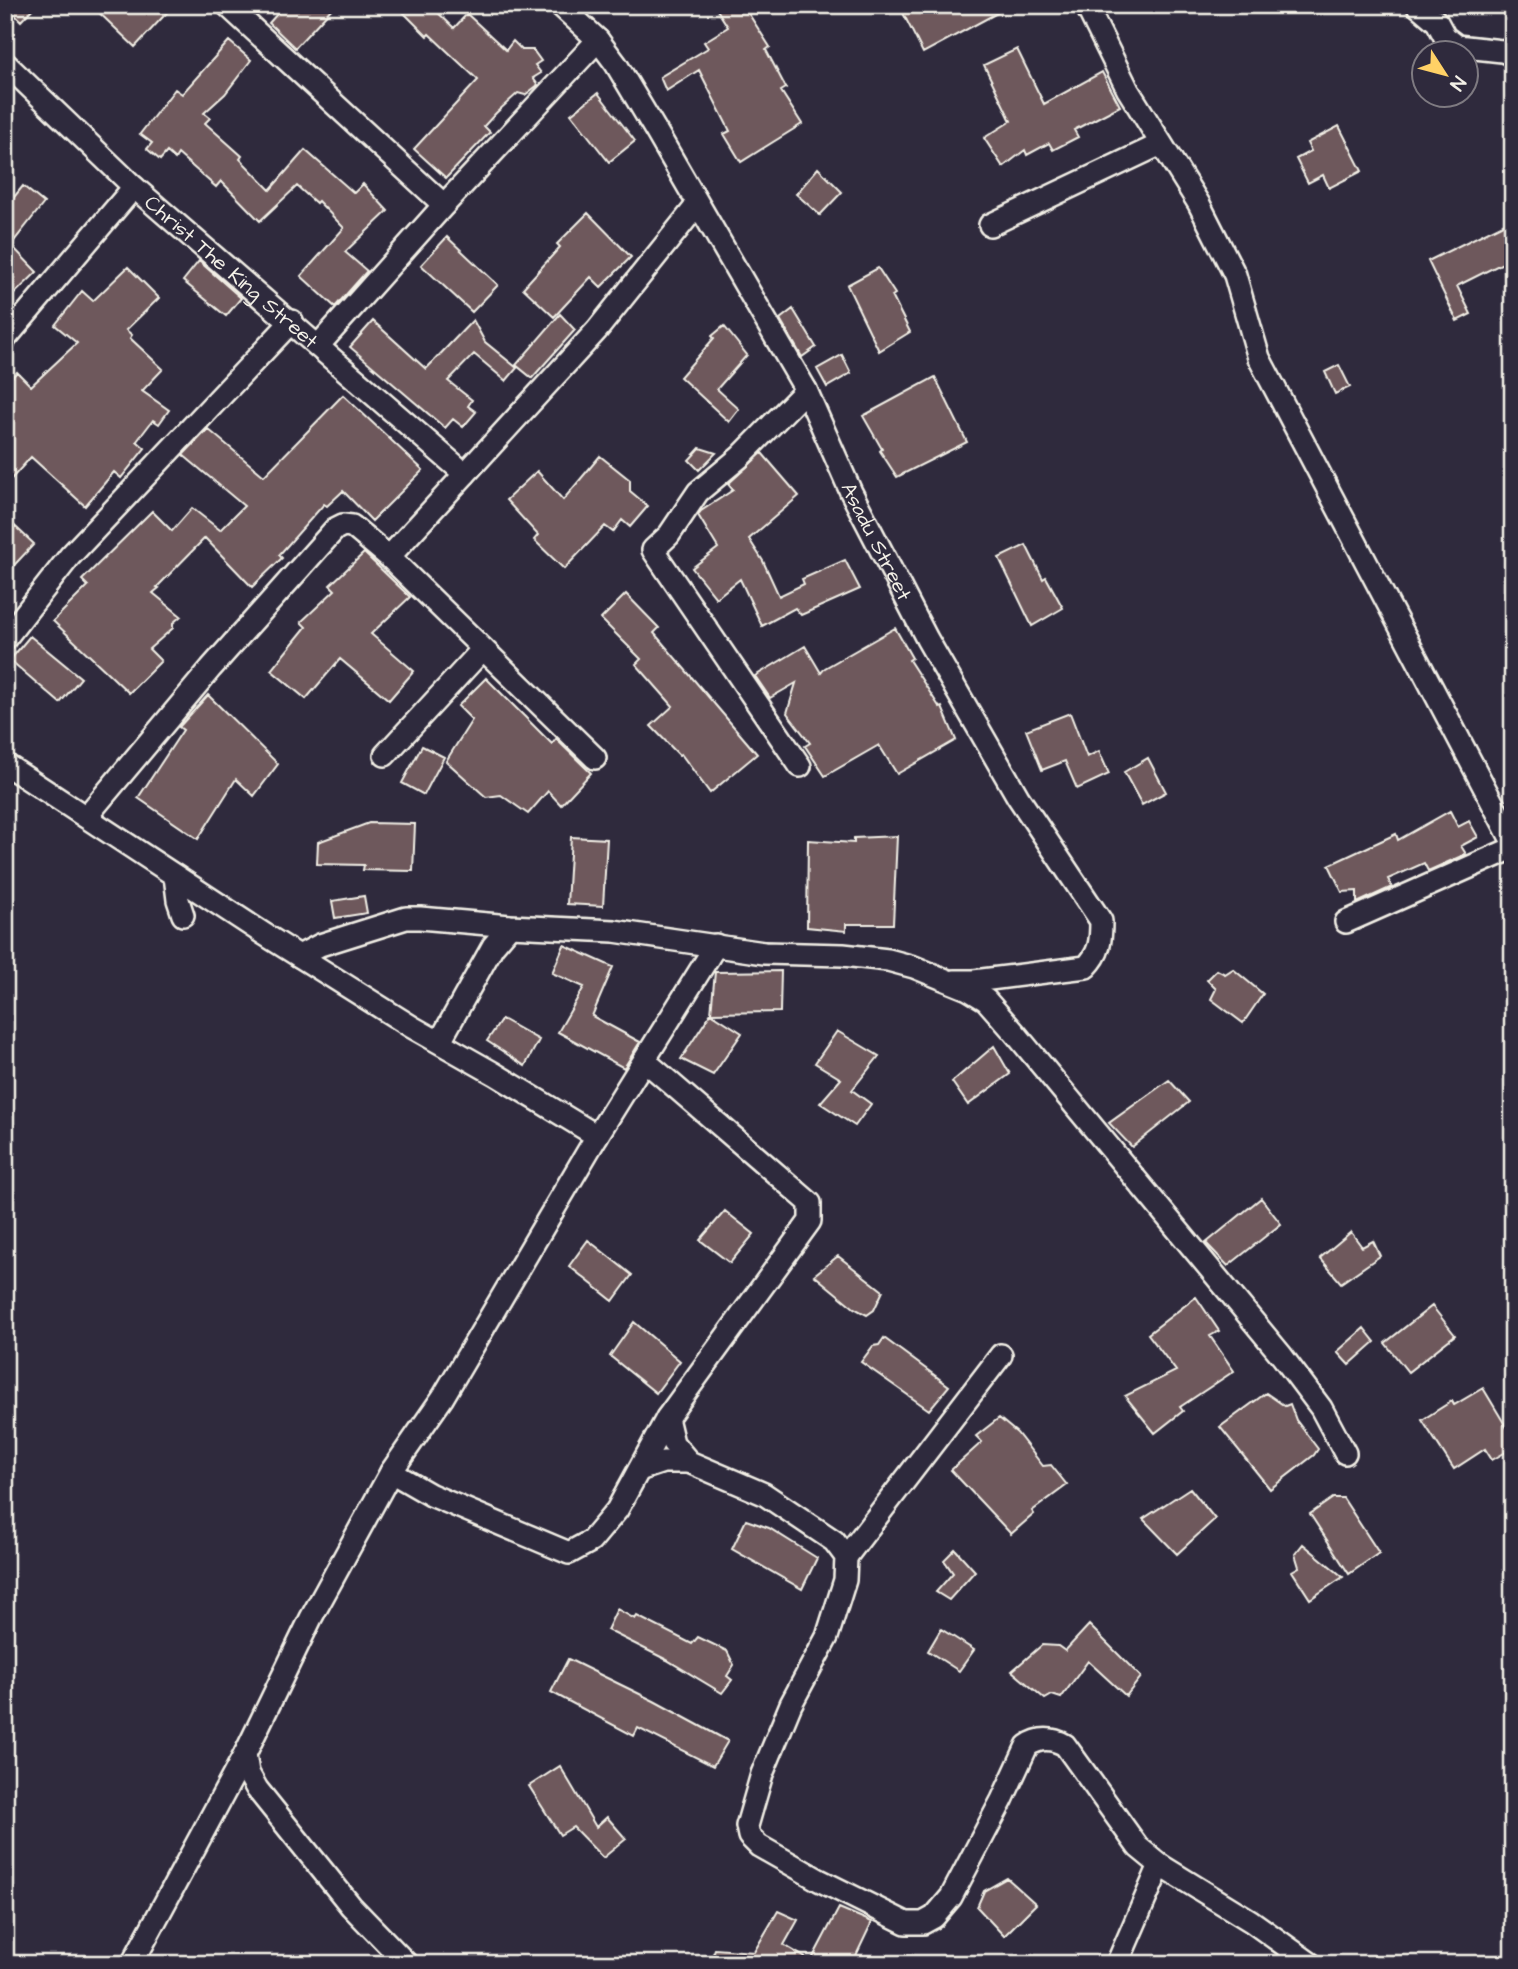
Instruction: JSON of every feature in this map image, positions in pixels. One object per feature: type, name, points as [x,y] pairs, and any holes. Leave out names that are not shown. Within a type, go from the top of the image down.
[{"type":"street","points":[[227,5],[444,205]]},
{"type":"street","name":"Asadu Street","points":[[560,5],[598,40],[616,64],[656,131],[806,390],[851,492],[927,639],[1018,796],[1101,921],[1101,943],[1097,956],[1086,967],[974,981],[953,981]]},
{"type":"street","points":[[1086,5],[1128,90],[1199,204],[1234,275],[1266,373],[1513,842]]},
{"type":"street","points":[[1417,5],[1437,22],[1445,37],[1457,46],[1502,51],[1513,55]]},
{"type":"street","points":[[318,346],[444,205],[598,40]]},
{"type":"street","name":"Christ The King Street","points":[[8,69],[134,187],[466,474]]},
{"type":"street","points":[[990,225],[1161,144]]},
{"type":"street","points":[[5,340],[134,187]]},
{"type":"street","points":[[389,557],[597,330],[698,205]]},
{"type":"street","points":[[5,639],[70,556],[292,321]]},
{"type":"street","points":[[800,766],[653,550],[669,535],[698,492],[740,457],[806,390]]},
{"type":"street","points":[[86,817],[211,668],[335,529],[343,525],[352,526],[389,557],[595,758]]},
{"type":"street","points":[[385,755],[483,649]]},
{"type":"street","points":[[5,764],[299,956],[412,1027],[440,1041],[597,1136]]},
{"type":"street","points":[[1346,922],[1513,848]]},
{"type":"street","points":[[175,876],[183,915]]},
{"type":"street","points":[[299,956],[320,945],[406,918],[614,931],[764,953],[843,955],[888,960],[953,981],[986,1000],[1015,1033],[1282,1356],[1321,1408],[1345,1453]]},
{"type":"street","points":[[440,1041],[493,946],[510,926]]},
{"type":"street","points":[[132,1964],[245,1754],[311,1618],[391,1472],[443,1397],[597,1136],[716,945]]},
{"type":"street","points":[[391,1472],[432,1495],[569,1553],[592,1541],[617,1510],[667,1418],[810,1221],[810,1203],[644,1060]]},
{"type":"street","points":[[1001,1355],[846,1557],[845,1580],[827,1637],[791,1704],[762,1773],[747,1826],[749,1836],[759,1846],[819,1880],[906,1923],[923,1923],[934,1917],[951,1897],[1027,1746],[1034,1741],[1055,1739],[1065,1745],[1138,1847],[1160,1865],[1251,1921],[1311,1964]]},
{"type":"street","points":[[667,1418],[673,1443],[689,1462]]},
{"type":"street","points":[[639,1470],[663,1462],[689,1462],[764,1494],[834,1541],[846,1557]]},
{"type":"street","points":[[245,1754],[248,1773],[257,1790],[351,1906],[407,1964]]},
{"type":"street","points":[[1117,1964],[1160,1865]]},
{"type":"building","points":[[5,5],[36,5],[21,21]]},
{"type":"building","points":[[91,5],[174,5],[135,47]]},
{"type":"building","points":[[285,5],[335,5],[295,48],[269,23]]},
{"type":"building","points":[[396,5],[430,5],[454,28],[467,14],[506,50],[513,41],[522,50],[533,50],[541,61],[535,65],[541,73],[533,78],[538,85],[525,95],[518,93],[496,113],[484,126],[490,132],[446,178],[414,149],[478,80]]},
{"type":"building","points":[[714,5],[743,5],[770,47],[766,50],[786,88],[781,91],[802,124],[741,162],[724,134],[730,131],[699,70],[666,91],[660,77],[708,48],[704,42],[728,27]]},
{"type":"building","points":[[899,5],[1012,5],[923,53]]},
{"type":"building","points":[[229,41],[251,60],[225,94],[204,113],[210,118],[205,123],[242,156],[240,159],[270,190],[305,150],[354,193],[363,184],[388,211],[345,252],[367,271],[335,307],[301,276],[344,228],[318,201],[316,203],[297,186],[260,221],[221,181],[216,187],[178,154],[175,159],[167,152],[160,160],[147,149],[152,143],[140,134],[175,89],[182,94]]},
{"type":"building","points":[[1017,49],[1044,104],[1102,72],[1120,106],[1074,130],[1078,137],[1053,150],[1049,143],[1027,155],[1025,150],[1003,167],[984,138],[1011,121],[984,65]]},
{"type":"building","points":[[598,93],[635,141],[609,162],[571,114]]},
{"type":"building","points":[[1339,126],[1362,171],[1329,188],[1323,175],[1308,183],[1296,159],[1311,151],[1307,143]]},
{"type":"building","points":[[818,168],[842,192],[820,215],[796,194]]},
{"type":"building","points":[[23,186],[44,203],[11,245],[37,272],[5,303],[5,208]]},
{"type":"building","points":[[588,213],[631,257],[601,287],[591,277],[554,317],[523,288],[560,247],[557,244]]},
{"type":"building","points":[[1513,219],[1513,258],[1457,286],[1471,314],[1457,321],[1428,261]]},
{"type":"building","points":[[447,237],[498,285],[472,312],[421,265]]},
{"type":"building","points":[[199,261],[241,298],[226,316],[183,281]]},
{"type":"building","points":[[128,267],[159,298],[126,330],[132,335],[130,338],[163,369],[142,391],[169,410],[159,424],[153,420],[137,441],[145,448],[121,478],[114,472],[85,506],[31,457],[5,486],[5,384],[17,372],[31,386],[77,343],[55,325],[82,291],[93,301]]},
{"type":"building","points":[[878,268],[895,294],[892,296],[910,332],[879,351],[847,285]]},
{"type":"building","points":[[793,309],[816,347],[802,357],[780,319]]},
{"type":"building","points":[[560,314],[575,330],[532,378],[516,365]]},
{"type":"building","points":[[473,320],[485,342],[517,368],[506,381],[474,354],[448,381],[472,400],[468,406],[476,412],[463,427],[453,419],[445,428],[350,347],[373,321],[426,369]]},
{"type":"building","points":[[724,326],[747,355],[717,389],[739,409],[729,422],[680,377],[714,338],[712,336]]},
{"type":"building","points":[[842,355],[851,373],[827,387],[817,369]]},
{"type":"building","points":[[1339,365],[1350,387],[1335,394],[1325,372]]},
{"type":"building","points":[[935,377],[967,442],[897,477],[880,451],[882,449],[863,416]]},
{"type":"building","points":[[343,395],[423,470],[372,521],[343,491],[327,506],[324,504],[279,555],[282,558],[252,587],[205,538],[153,593],[181,616],[173,623],[173,628],[149,649],[161,661],[129,693],[53,621],[88,586],[82,580],[152,511],[172,531],[192,508],[220,530],[244,506],[183,455],[208,429],[264,476]]},
{"type":"building","points":[[700,448],[716,453],[699,470],[689,460]]},
{"type":"building","points":[[762,453],[799,496],[749,539],[763,561],[779,596],[804,584],[802,579],[845,560],[860,589],[801,615],[795,608],[762,626],[740,579],[716,598],[692,568],[718,548],[698,515],[733,490],[728,484]]},
{"type":"building","points":[[600,456],[630,480],[630,491],[648,506],[630,527],[622,520],[613,532],[605,526],[564,569],[534,540],[538,535],[506,500],[537,471],[563,500]]},
{"type":"building","points":[[5,517],[34,544],[5,575]]},
{"type":"building","points":[[1026,545],[1043,579],[1046,577],[1063,608],[1032,626],[999,558]]},
{"type":"building","points":[[364,553],[410,597],[371,634],[414,671],[389,700],[340,659],[306,699],[271,670],[306,627],[301,622],[335,590],[330,585]]},
{"type":"building","points":[[626,594],[659,628],[654,633],[757,754],[710,793],[681,754],[651,726],[673,706],[636,664],[641,659],[601,619]]},
{"type":"building","points":[[895,628],[912,658],[909,660],[940,708],[942,707],[956,740],[897,774],[879,745],[825,776],[805,746],[810,743],[787,713],[796,683],[770,698],[755,676],[805,646],[821,673],[825,668]]},
{"type":"building","points":[[30,636],[81,678],[60,703],[10,660]]},
{"type":"building","points":[[486,678],[552,744],[556,739],[591,773],[561,805],[548,791],[528,814],[501,795],[486,797],[446,761],[472,720],[458,706]]},
{"type":"building","points":[[208,695],[278,764],[254,796],[236,779],[198,839],[138,798],[183,730],[179,727]]},
{"type":"building","points":[[1070,713],[1087,757],[1099,751],[1109,774],[1077,789],[1065,761],[1042,770],[1026,730]]},
{"type":"building","points":[[422,746],[444,757],[424,795],[402,783]]},
{"type":"building","points":[[1148,758],[1166,792],[1142,805],[1124,772]]},
{"type":"building","points":[[1450,811],[1458,827],[1469,821],[1478,837],[1461,846],[1466,854],[1428,871],[1424,863],[1388,879],[1392,887],[1357,903],[1357,891],[1342,892],[1329,865],[1396,834],[1398,840]]},
{"type":"building","points":[[369,823],[415,824],[413,871],[363,870],[364,865],[317,864],[318,842]]},
{"type":"building","points":[[897,836],[893,924],[846,924],[846,931],[807,927],[808,840],[854,843],[854,838]]},
{"type":"building","points":[[571,837],[607,839],[603,906],[567,904]]},
{"type":"building","points":[[364,896],[367,913],[335,918],[332,901]]},
{"type":"building","points":[[564,945],[613,967],[592,1016],[640,1042],[624,1068],[558,1032],[584,987],[552,973]]},
{"type":"building","points":[[1233,969],[1263,994],[1243,1023],[1211,999],[1216,989],[1207,980],[1217,970],[1225,974]]},
{"type":"building","points":[[781,971],[780,1012],[711,1013],[715,972]]},
{"type":"building","points":[[711,1013],[742,1033],[713,1075],[681,1059]]},
{"type":"building","points":[[502,1019],[539,1040],[525,1066],[487,1041]]},
{"type":"building","points":[[837,1031],[879,1056],[852,1090],[871,1104],[855,1126],[820,1103],[841,1079],[815,1063]]},
{"type":"building","points":[[994,1046],[1010,1074],[968,1105],[952,1082]]},
{"type":"building","points":[[1169,1080],[1189,1102],[1132,1147],[1109,1123]]},
{"type":"building","points":[[1261,1198],[1281,1224],[1228,1266],[1206,1243]]},
{"type":"building","points":[[725,1211],[754,1234],[730,1263],[700,1240]]},
{"type":"building","points":[[1351,1232],[1362,1247],[1373,1241],[1380,1256],[1341,1283],[1320,1258]]},
{"type":"building","points":[[588,1240],[632,1275],[613,1301],[569,1266]]},
{"type":"building","points":[[838,1256],[883,1291],[874,1310],[867,1315],[854,1308],[814,1275]]},
{"type":"building","points":[[1196,1297],[1219,1331],[1210,1336],[1234,1371],[1180,1407],[1183,1411],[1155,1433],[1125,1396],[1176,1371],[1148,1334]]},
{"type":"building","points":[[1432,1306],[1455,1335],[1408,1372],[1385,1343]]},
{"type":"building","points":[[634,1322],[680,1361],[656,1393],[610,1356]]},
{"type":"building","points":[[1364,1328],[1375,1342],[1349,1365],[1337,1352]]},
{"type":"building","points":[[884,1338],[949,1386],[929,1410],[861,1362],[873,1346],[879,1345]]},
{"type":"building","points":[[1483,1388],[1513,1438],[1513,1448],[1492,1460],[1485,1449],[1454,1469],[1422,1420],[1452,1401],[1454,1405]]},
{"type":"building","points":[[1266,1393],[1285,1406],[1290,1404],[1296,1420],[1318,1449],[1270,1489],[1220,1427]]},
{"type":"building","points":[[999,1418],[1017,1433],[1043,1466],[1051,1465],[1067,1485],[1032,1511],[1034,1514],[1011,1534],[951,1470],[982,1442],[976,1436]]},
{"type":"building","points":[[1190,1488],[1215,1519],[1177,1554],[1143,1519]]},
{"type":"building","points":[[1333,1498],[1343,1498],[1379,1553],[1349,1574],[1310,1514]]},
{"type":"building","points":[[746,1520],[769,1528],[817,1558],[802,1589],[732,1549]]},
{"type":"building","points":[[1303,1544],[1343,1577],[1310,1599],[1292,1571],[1299,1567],[1295,1554]]},
{"type":"building","points":[[955,1549],[975,1571],[949,1600],[936,1592],[953,1573],[944,1560]]},
{"type":"building","points":[[617,1609],[635,1619],[637,1616],[692,1644],[698,1637],[727,1651],[734,1665],[727,1676],[732,1680],[722,1693],[667,1660],[607,1630]]},
{"type":"building","points":[[1089,1625],[1141,1677],[1126,1696],[1088,1661],[1061,1698],[1052,1695],[1045,1699],[1012,1671],[1042,1645],[1058,1646],[1065,1651]]},
{"type":"building","points":[[941,1629],[974,1650],[959,1671],[928,1651]]},
{"type":"building","points":[[568,1659],[728,1741],[713,1766],[638,1728],[634,1736],[551,1692]]},
{"type":"building","points":[[560,1766],[596,1827],[607,1817],[626,1839],[603,1858],[573,1827],[560,1835],[529,1786]]},
{"type":"building","points":[[1007,1878],[1036,1904],[1004,1936],[977,1907],[984,1891]]},
{"type":"building","points":[[839,1908],[872,1922],[852,1964],[777,1964],[764,1960],[764,1964],[709,1964],[715,1949],[754,1952],[778,1911],[798,1920],[784,1945],[811,1961]]}]
